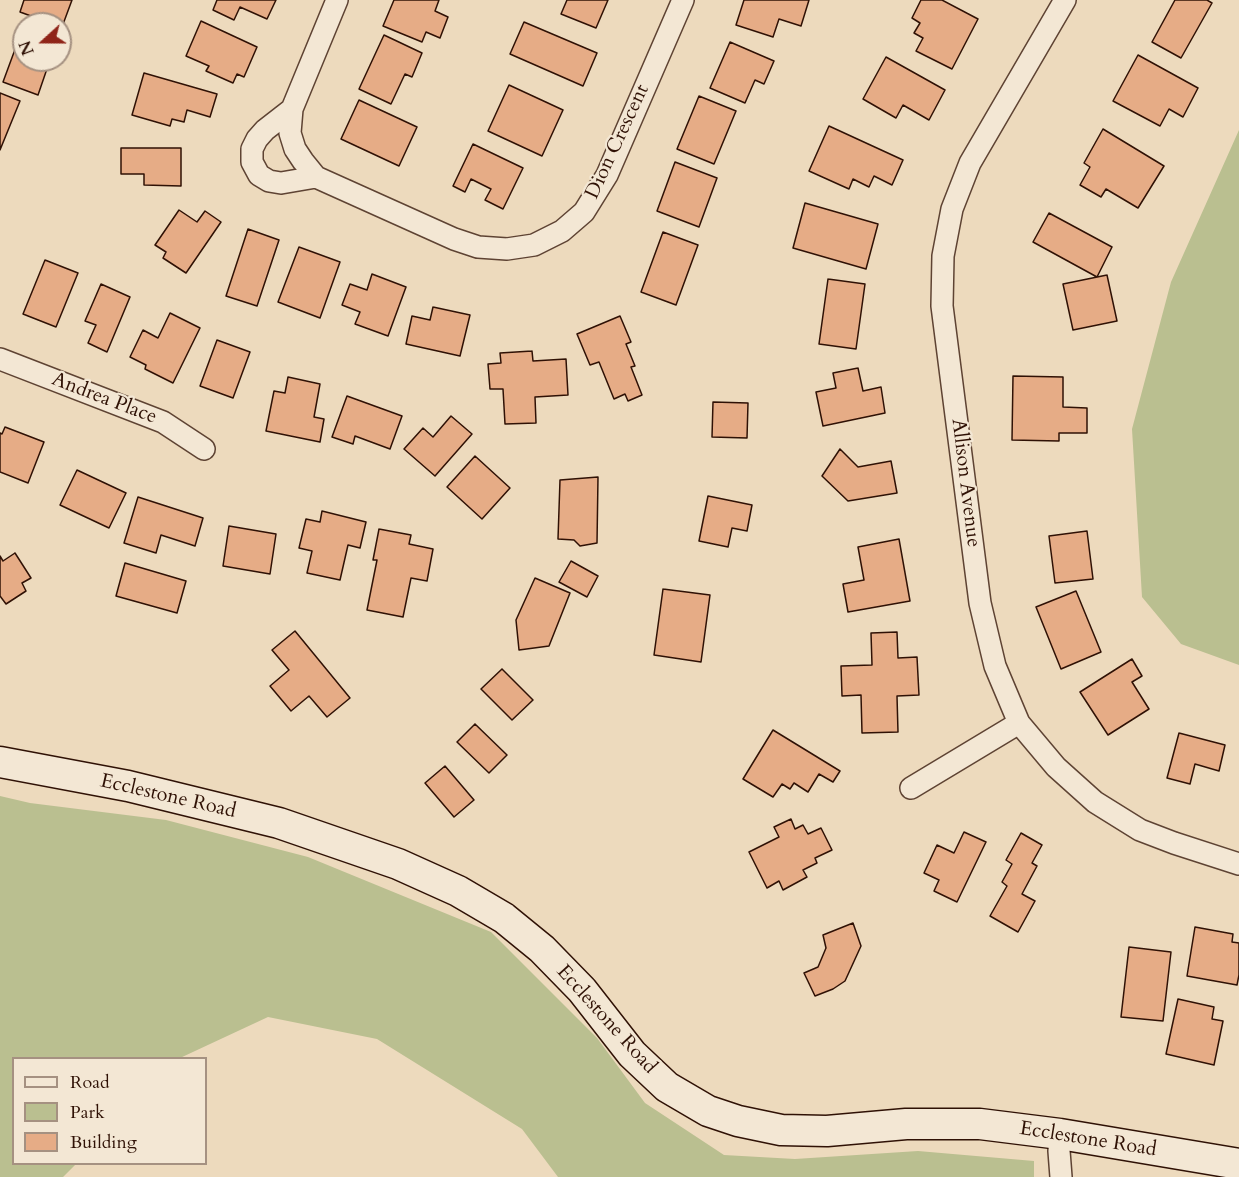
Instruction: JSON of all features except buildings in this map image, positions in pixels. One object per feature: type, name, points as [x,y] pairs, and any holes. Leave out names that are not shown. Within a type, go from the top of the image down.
[{"type":"main road","name":"Ecclestone Road","points":[[0,762],[128,786],[279,823],[398,864],[458,891],[504,918],[542,949],[582,990],[632,1054],[667,1088],[708,1111],[738,1121],[781,1130],[827,1131],[906,1124],[980,1124],[1060,1134],[1239,1164]]},
{"type":"street","name":"Dion Crescent","points":[[337,0],[292,109],[290,133],[295,149],[303,161],[316,177],[454,239],[478,248],[507,249],[534,245],[553,236],[584,212],[607,175],[683,0]]},
{"type":"street","name":"Allison Avenue","points":[[1065,0],[970,163],[952,209],[943,256],[942,306],[980,603],[995,666],[1020,723],[1056,767],[1095,802],[1140,830],[1239,864]]},
{"type":"street","name":"Dion Crescent","points":[[292,109],[257,139],[252,149],[252,162],[259,175],[269,181],[281,183],[316,177]]},
{"type":"street","name":"Andrea Place","points":[[0,359],[164,422],[204,449]]},
{"type":"street","points":[[911,788],[1020,723]]},
{"type":"street","points":[[1060,1134],[1061,1177]]},
{"type":"green space","points":[[1239,130],[1239,665],[1181,644],[1142,597],[1132,429],[1171,282]]},
{"type":"green space","points":[[0,796],[30,803],[166,820],[308,857],[491,932],[597,1038],[645,1103],[724,1155],[795,1159],[918,1151],[1034,1161],[1034,1177],[558,1177],[522,1129],[377,1039],[268,1017],[182,1057],[12,1057],[12,1165],[75,1165],[63,1177],[0,1177]]}]
